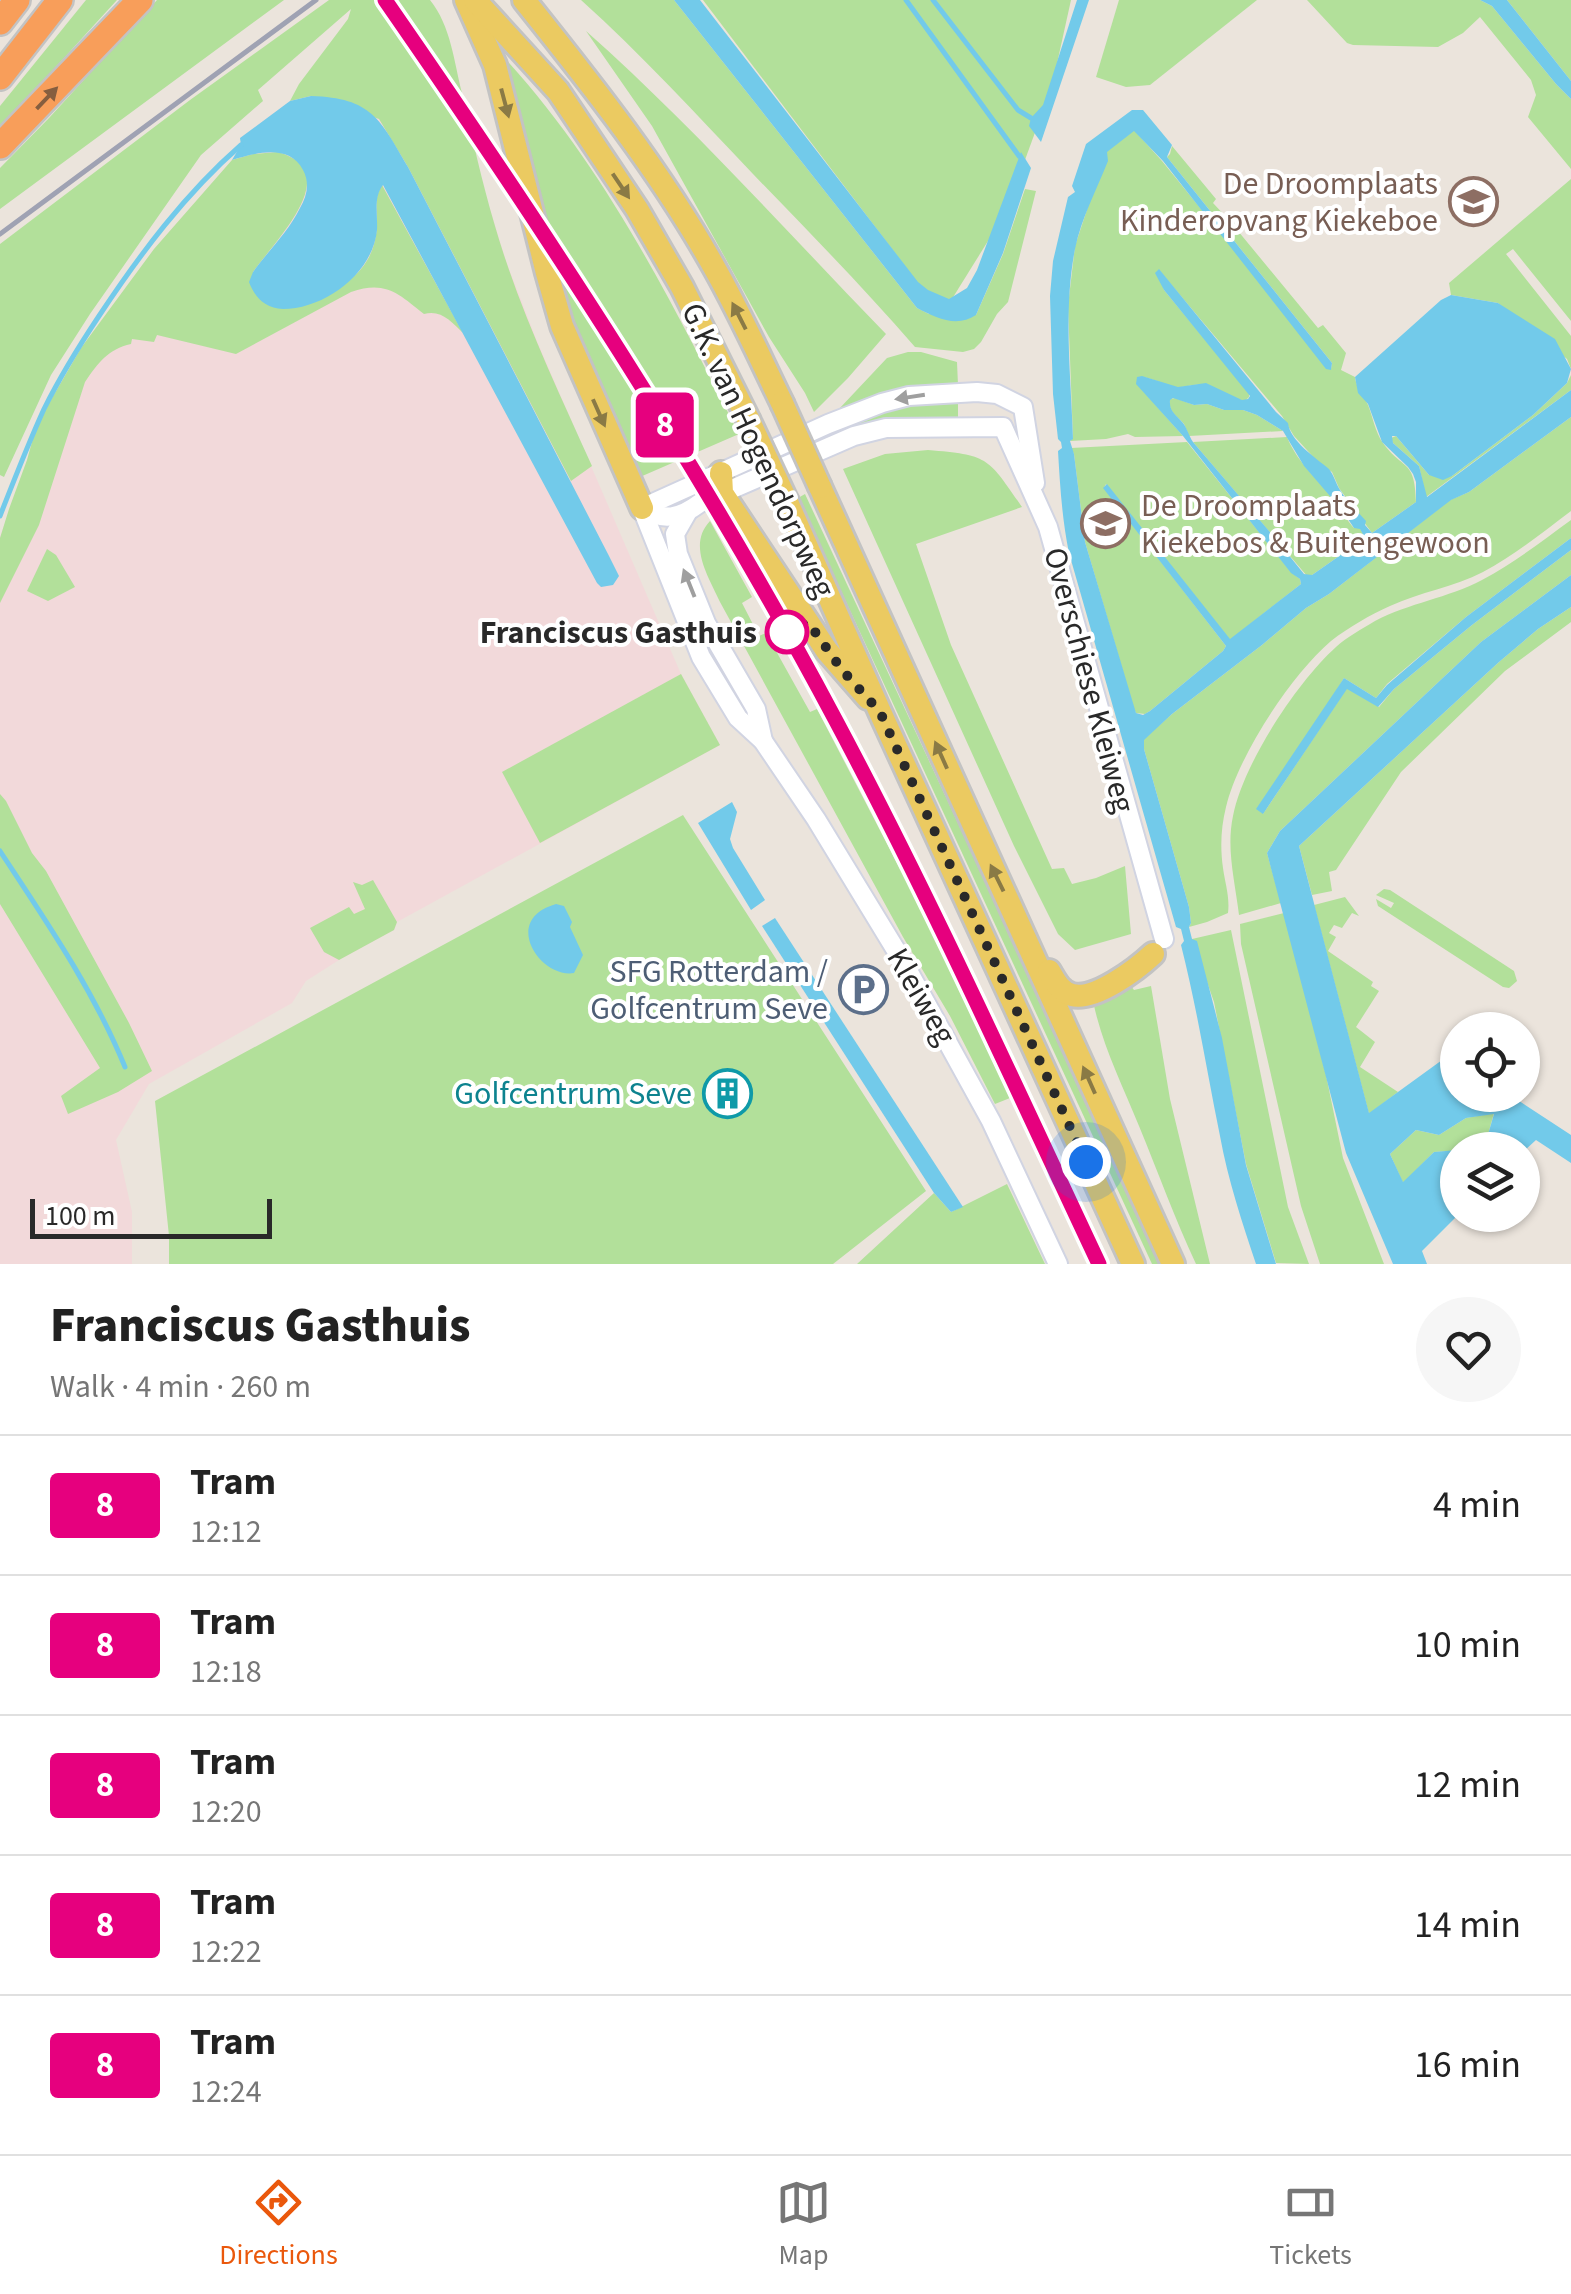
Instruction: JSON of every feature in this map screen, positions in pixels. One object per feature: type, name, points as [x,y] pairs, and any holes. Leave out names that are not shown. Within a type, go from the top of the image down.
[{"type":"highway","points":[[0,22],[17,0]]},
{"type":"highway","points":[[0,77],[60,0]]},
{"type":"highway","points":[[0,146],[140,0]]},
{"type":"main road","points":[[466,0],[494,64],[562,326],[642,508]]},
{"type":"main road","name":"G.K. van Hogendorpweg","points":[[475,0],[558,91],[682,287],[787,502],[1133,1264]]},
{"type":"main road","name":"G.K. van Hogendorpweg","points":[[524,0],[578,66],[668,192],[714,267],[782,404],[1173,1264]]},
{"type":"main road","points":[[722,483],[828,652],[880,712]]},
{"type":"main road","points":[[1014,912],[1059,988],[1071,995],[1110,986],[1130,975],[1158,947]]},
{"type":"street","name":"Overschiese Kleiweg","points":[[722,483],[828,424],[882,403],[909,396],[977,392],[997,394],[1024,407],[1038,503]]},
{"type":"street","name":"Overschiese Kleiweg","points":[[722,483],[870,432],[903,427],[1003,427],[1048,528],[1140,858],[1158,947]]},
{"type":"street","points":[[642,508],[722,483]]},
{"type":"street","points":[[642,508],[652,516],[677,517],[722,483]]},
{"type":"street","name":"Kleiweg","points":[[642,508],[701,657],[738,718],[762,742],[845,864],[991,1120],[1058,1264]]},
{"type":"street","name":"Kleiweg","points":[[687,513],[675,534],[678,554],[706,623],[756,709],[762,742]]},
{"type":"shaded area","name":"Franciscus Gasthuis","points":[[353,7],[490,209],[537,341],[681,674],[720,745],[397,922],[394,930],[306,981],[292,1003],[149,1084],[116,1140],[132,1212],[132,1264],[0,1264],[0,537],[37,424],[81,348],[154,249],[232,160],[241,145],[240,138],[290,101]]},
{"type":"green space","points":[[86,0],[117,0],[0,128],[0,106]]},
{"type":"green space","points":[[157,0],[284,0],[0,209],[0,168]]},
{"type":"green space","points":[[329,0],[430,0],[437,10],[451,45],[481,176],[515,288],[592,466],[571,481],[408,167],[379,119],[311,96],[290,101],[348,19],[351,9],[258,90],[263,101],[201,155],[51,375],[4,477],[0,475],[0,244]]},
{"type":"green space","points":[[581,0],[674,0],[917,308],[929,314],[976,315],[1003,254],[1025,189],[1036,191],[1008,302],[981,342],[963,352],[915,347],[669,86]]},
{"type":"green space","points":[[703,0],[1071,0],[1052,86],[1006,212],[942,315]]},
{"type":"green space","points":[[1119,0],[1257,0],[1150,85],[1126,87],[1096,77]]},
{"type":"green space","points":[[1307,0],[1480,0],[1492,6],[1571,99],[1571,169],[1528,117],[1536,95],[1531,80],[1480,17],[1463,33],[1438,47],[1353,45]]},
{"type":"green space","points":[[1507,0],[1571,0],[1571,81]]},
{"type":"green space","points":[[586,31],[701,141],[886,334],[814,412],[652,126]]},
{"type":"green space","points":[[499,52],[571,140],[602,186],[660,283],[739,434],[640,477],[587,361],[546,230]]},
{"type":"green space","points":[[1134,130],[1331,369],[1332,363],[1167,157],[1172,146],[1216,199],[1213,203],[1240,229],[1318,328],[1323,325],[1346,353],[1341,370],[1355,377],[1380,439],[1407,466],[1415,488],[1416,502],[1372,533],[1332,472],[1294,436],[1282,416],[1159,270],[1164,290],[1249,397],[1245,401],[1206,386],[1176,387],[1137,377],[1137,384],[1183,436],[1128,434],[1070,441],[1073,438],[1068,306],[1075,246],[1106,152]]},
{"type":"green space","points":[[277,152],[297,161],[306,174],[306,190],[289,226],[253,272],[317,300],[341,287],[359,271],[372,250],[382,185],[463,333],[441,315],[424,314],[398,295],[373,287],[351,292],[236,354],[157,335],[154,342],[132,339],[131,344],[104,358],[85,382],[39,525],[0,603],[0,538],[9,509],[37,424],[81,348],[154,249],[232,160]]},
{"type":"green space","points":[[1571,179],[1571,321],[1513,249],[1506,254],[1571,336],[1571,369],[1567,359],[1498,303],[1451,295],[1449,283]]},
{"type":"green space","points":[[908,352],[957,362],[958,385],[902,390],[840,411],[887,358]]},
{"type":"green space","points":[[1571,375],[1571,390],[1426,497],[1419,466],[1391,438],[1396,436],[1429,475],[1452,476],[1533,415]]},
{"type":"green space","points":[[1170,399],[1194,405],[1243,410],[1283,431],[1189,436],[1170,408]]},
{"type":"green space","points":[[958,400],[958,419],[896,420],[836,434],[834,430],[905,404]]},
{"type":"green space","points":[[1571,417],[1571,511],[1483,572],[1401,601],[1352,626],[1315,656],[1283,695],[1242,764],[1226,807],[1221,845],[1228,913],[1189,927],[1189,907],[1144,739],[1306,608],[1450,500],[1469,492]]},
{"type":"green space","points":[[1287,437],[1304,465],[1365,538],[1307,576],[1193,442]]},
{"type":"green space","points":[[1187,442],[1301,584],[1230,640],[1106,484],[1104,488],[1226,646],[1150,711],[1136,713],[1085,542],[1071,448]]},
{"type":"green space","points":[[928,450],[964,454],[986,462],[1022,507],[916,544],[951,645],[1052,869],[1064,868],[1072,884],[1125,866],[1131,934],[1075,950],[1058,934],[1014,846],[843,469],[885,454]]},
{"type":"green space","points":[[805,494],[1163,1264],[1152,1264],[798,498]]},
{"type":"green space","points":[[1571,520],[1571,538],[1466,617],[1387,684],[1376,698],[1344,678],[1263,814],[1347,688],[1379,707],[1394,689],[1472,625],[1571,550],[1571,575],[1481,642],[1280,831],[1267,853],[1281,903],[1239,915],[1230,841],[1233,816],[1260,749],[1305,681],[1336,647],[1360,630],[1388,615],[1482,580]]},
{"type":"green space","points":[[710,521],[752,597],[742,603],[759,636],[766,633],[810,712],[817,709],[923,913],[1010,1098],[995,1104],[720,602],[700,551],[703,530]]},
{"type":"green space","points":[[47,549],[56,555],[75,587],[48,601],[27,591]]},
{"type":"green space","points":[[1571,607],[1571,622],[1505,671],[1401,772],[1336,870],[1329,872],[1332,891],[1312,895],[1299,846],[1499,662]]},
{"type":"green space","points":[[681,674],[720,745],[540,843],[502,772]]},
{"type":"green space","points":[[0,794],[46,871],[152,1071],[118,1092],[68,1114],[61,1096],[100,1068],[0,904]]},
{"type":"green space","points":[[683,815],[926,1191],[833,1264],[169,1264],[155,1101]]},
{"type":"green space","points":[[373,880],[397,922],[394,930],[339,960],[324,952],[310,928],[349,907],[354,914],[365,909],[353,882],[362,885]]},
{"type":"green space","points":[[1384,889],[1514,971],[1517,981],[1509,988],[1503,987],[1378,906],[1376,899],[1391,908],[1394,903],[1376,895]]},
{"type":"green space","points":[[1345,897],[1359,916],[1352,913],[1342,928],[1334,925],[1329,933],[1336,937],[1328,951],[1373,982],[1371,986],[1379,991],[1356,1027],[1375,1042],[1360,1067],[1398,1092],[1369,1114],[1314,905]]},
{"type":"green space","points":[[1284,913],[1343,1158],[1384,1264],[1320,1264],[1301,1206],[1241,944],[1240,924]]},
{"type":"green space","points":[[1231,930],[1288,1207],[1309,1264],[1276,1263],[1246,1164],[1214,1002],[1192,939]]},
{"type":"green space","points":[[1130,985],[1134,990],[1151,986],[1170,1099],[1210,1264],[1196,1264],[1097,1017],[1093,1001]]},
{"type":"green space","points":[[1494,1113],[1489,1132],[1444,1132],[1466,1118]]},
{"type":"green space","points":[[1416,1130],[1439,1135],[1440,1152],[1434,1152],[1403,1183],[1390,1154]]},
{"type":"green space","points":[[1007,1184],[1045,1264],[857,1264],[934,1193],[951,1212]]},
{"type":"water","points":[[674,0],[700,0],[928,290],[949,299],[967,288],[1021,152],[1031,168],[1003,253],[976,315],[954,321],[917,308]]},
{"type":"water","points":[[1077,0],[1089,0],[1041,142],[1029,126],[1031,118],[1043,105]]},
{"type":"water","points":[[1480,0],[1507,0],[1571,81],[1571,99],[1492,6]]},
{"type":"water","points":[[311,96],[348,101],[361,107],[390,136],[619,576],[613,585],[601,587],[597,583],[383,185],[377,201],[374,246],[357,274],[344,286],[315,303],[283,309],[266,304],[254,293],[249,282],[253,272],[295,216],[306,194],[306,180],[297,162],[280,153],[232,160],[241,145],[240,138],[290,101]]},
{"type":"water","points":[[1132,110],[1143,110],[1172,145],[1167,157],[1332,363],[1331,370],[1326,369],[1163,161],[1134,131],[1107,152],[1108,161],[1085,215],[1071,272],[1070,441],[1085,542],[1136,713],[1150,711],[1226,646],[1103,488],[1107,484],[1230,639],[1301,584],[1183,436],[1136,384],[1137,377],[1142,376],[1178,387],[1206,383],[1242,400],[1250,396],[1164,290],[1155,273],[1159,269],[1288,423],[1298,443],[1329,469],[1372,533],[1416,502],[1416,482],[1408,467],[1382,442],[1368,404],[1358,393],[1355,377],[1441,300],[1451,295],[1498,303],[1555,339],[1571,369],[1567,383],[1533,415],[1443,480],[1429,475],[1392,436],[1393,443],[1419,466],[1427,497],[1571,390],[1571,417],[1306,608],[1144,740],[1189,907],[1192,939],[1197,941],[1222,1038],[1246,1165],[1276,1264],[1256,1264],[1236,1201],[1181,945],[1181,929],[1176,927],[1069,553],[1058,451],[1062,448],[1053,394],[1050,296],[1053,261],[1068,197],[1075,192],[1072,186],[1086,144]],"holes":[[[1170,400],[1243,410],[1283,431],[1304,466],[1365,538],[1312,575],[1304,574],[1193,442],[1172,410]]]},
{"type":"water","points":[[1571,538],[1571,550],[1472,625],[1394,689],[1378,707],[1347,689],[1263,814],[1256,809],[1344,678],[1376,698],[1466,617]]},
{"type":"water","points":[[1571,575],[1571,607],[1499,662],[1299,846],[1369,1113],[1440,1062],[1440,1112],[1536,1112],[1571,1135],[1571,1163],[1540,1143],[1540,1132],[1489,1132],[1494,1114],[1466,1118],[1439,1135],[1416,1130],[1390,1154],[1403,1182],[1434,1152],[1440,1151],[1441,1232],[1422,1251],[1427,1264],[1393,1264],[1346,1153],[1267,853],[1280,831],[1481,642]]},
{"type":"water","points":[[732,802],[737,812],[730,839],[733,848],[765,900],[751,910],[698,823]]},
{"type":"water","points":[[556,904],[564,906],[583,955],[574,973],[549,967],[532,947],[528,934],[539,912]]},
{"type":"water","points":[[775,918],[963,1207],[951,1212],[934,1193],[762,926]]},
{"type":"waterway","points":[[906,0],[1019,156]]},
{"type":"waterway","points":[[933,0],[1018,110],[1031,118]]},
{"type":"waterway","points":[[0,516],[44,409],[92,327],[164,226],[241,145]]},
{"type":"waterway","points":[[0,851],[84,983],[125,1067]]},
{"type":"tram line","points":[[376,0],[605,343],[765,608],[923,909],[1091,1264]]},
{"type":"tram line","name":"8","points":[[385,0],[494,157],[623,357],[833,715],[934,910],[1099,1264]]},
{"type":"railway","points":[[0,234],[316,0]]},
{"type":"place","name":"De Droomplaats Kinderopvang Kiekeboe","points":[[1473,201]]},
{"type":"place","name":"De Droomplaats Kiekebos & Buitengewoon","points":[[1106,523]]},
{"type":"place","name":"Franciscus Gasthuis","points":[[787,632]]},
{"type":"place","name":"SFG Rotterdam / Golfcentrum Seve","points":[[863,989]]},
{"type":"place","name":"Golfcentrum Seve","points":[[727,1093]]},
{"type":"route","points":[[787,632],[808,622],[842,670],[880,712],[1086,1162]]}]
